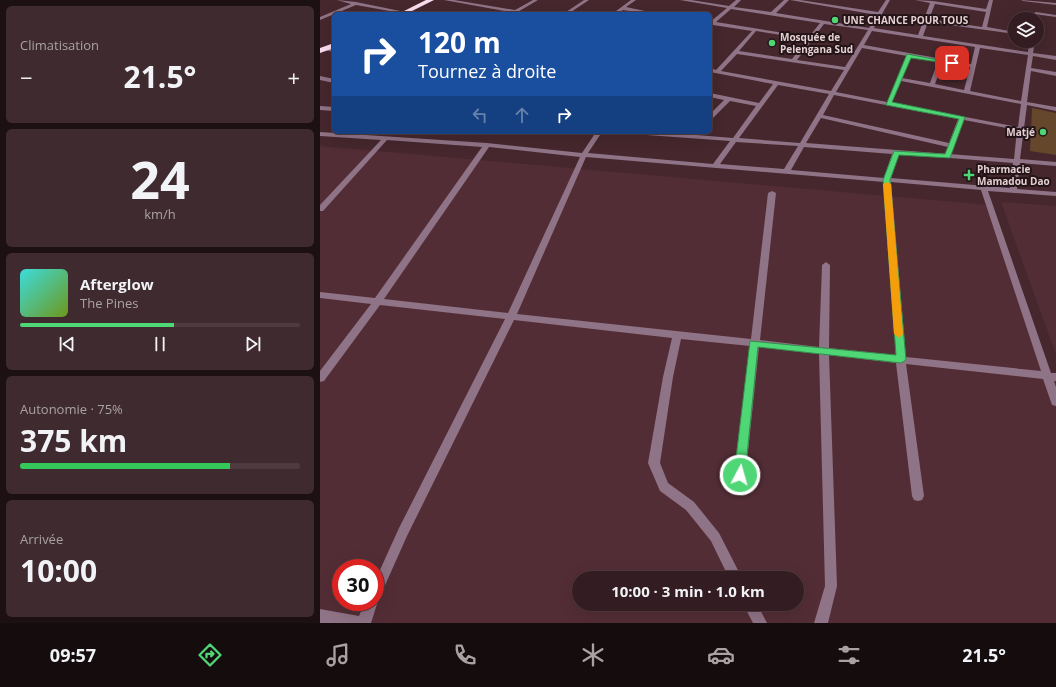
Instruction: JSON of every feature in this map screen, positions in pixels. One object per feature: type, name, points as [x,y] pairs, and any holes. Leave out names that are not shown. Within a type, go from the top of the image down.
[{"type":"highway","points":[[400,12],[421,0]]},
{"type":"highway","points":[[400,12],[430,0]]},
{"type":"highway","points":[[322,49],[332,42]]},
{"type":"highway","points":[[322,49],[332,46]]},
{"type":"street","points":[[339,0],[394,12]]},
{"type":"street","points":[[446,0],[516,12],[536,0]]},
{"type":"street","points":[[477,5],[487,0]]},
{"type":"street","points":[[576,0],[586,1]]},
{"type":"street","points":[[617,12],[634,0]]},
{"type":"street","points":[[682,0],[1056,58]]},
{"type":"street","points":[[712,22],[739,0]]},
{"type":"street","points":[[772,14],[786,0]]},
{"type":"street","points":[[792,0],[879,14]]},
{"type":"street","points":[[834,6],[840,0]]},
{"type":"street","points":[[786,172],[888,0]]},
{"type":"street","points":[[917,0],[989,11]]},
{"type":"street","points":[[984,28],[991,0]]},
{"type":"street","points":[[1023,0],[1056,4]]},
{"type":"street","points":[[568,12],[586,1]]},
{"type":"street","points":[[1036,1],[1036,12]]},
{"type":"street","points":[[920,37],[933,2]]},
{"type":"street","points":[[335,12],[356,3]]},
{"type":"street","points":[[622,8],[645,12]]},
{"type":"street","points":[[321,18],[332,13]]},
{"type":"street","points":[[1044,14],[1056,16]]},
{"type":"street","points":[[927,20],[1008,32]]},
{"type":"street","points":[[793,61],[823,22]]},
{"type":"street","points":[[712,23],[810,38]]},
{"type":"street","points":[[718,71],[755,30]]},
{"type":"street","points":[[861,46],[909,56],[973,66]]},
{"type":"street","points":[[967,91],[978,46]]},
{"type":"street","points":[[1013,190],[1031,48]]},
{"type":"street","points":[[322,49],[332,50]]},
{"type":"street","points":[[736,52],[847,69]]},
{"type":"street","points":[[889,103],[909,56]]},
{"type":"street","points":[[932,85],[941,61]]},
{"type":"street","points":[[1029,69],[1056,74]]},
{"type":"street","points":[[712,70],[1021,129]]},
{"type":"street","points":[[320,78],[332,81]]},
{"type":"street","points":[[899,79],[1056,109]]},
{"type":"street","points":[[714,166],[777,82]]},
{"type":"street","points":[[712,95],[761,105]]},
{"type":"street","points":[[712,116],[728,99]]},
{"type":"street","points":[[320,108],[332,109]]},
{"type":"street","points":[[819,116],[952,146]]},
{"type":"street","points":[[947,156],[962,117]]},
{"type":"street","points":[[320,134],[487,145],[584,155],[1056,194]]},
{"type":"street","points":[[400,140],[404,134]]},
{"type":"street","points":[[384,575],[403,532],[511,316],[584,155],[598,134]]},
{"type":"street","points":[[697,134],[734,140],[1056,164]]},
{"type":"street","points":[[320,209],[385,139]]},
{"type":"street","points":[[320,378],[377,302],[487,145]]},
{"type":"street","points":[[896,153],[887,180],[901,360],[918,496]]},
{"type":"street","points":[[984,188],[1052,376],[1056,402]]},
{"type":"street","points":[[738,490],[772,193]]},
{"type":"street","points":[[821,623],[831,586],[824,351],[826,266]]},
{"type":"street","points":[[320,296],[1052,376]]},
{"type":"street","points":[[677,335],[668,378],[654,463],[664,487],[690,506],[715,537],[732,571]]},
{"type":"street","points":[[320,616],[364,623],[369,611]]},
{"type":"street","points":[[754,611],[760,623]]},
{"type":"shaded area","name":"Matjé","points":[[1032,108],[1056,113],[1056,155],[1030,151]]},
{"type":"shaded area","points":[[320,146],[989,205],[1047,376],[1056,377],[1056,623],[320,623]]},
{"type":"shaded area","points":[[1001,202],[1056,206],[1056,355]]},
{"type":"slow traffic","points":[[887,184],[899,334]]},
{"type":"place","name":"UNE CHANCE POUR TOUS","points":[[835,20]]},
{"type":"place","name":"Mosquée de Pelengana Sud","points":[[772,43]]},
{"type":"place","name":"Matjé","points":[[1043,132]]},
{"type":"place","name":"Pharmacie Mamadou Dao","points":[[969,175]]},
{"type":"route","points":[[740,475],[754,343],[901,360],[887,180],[896,153],[947,156],[962,117],[889,103],[909,56],[952,63]]}]
